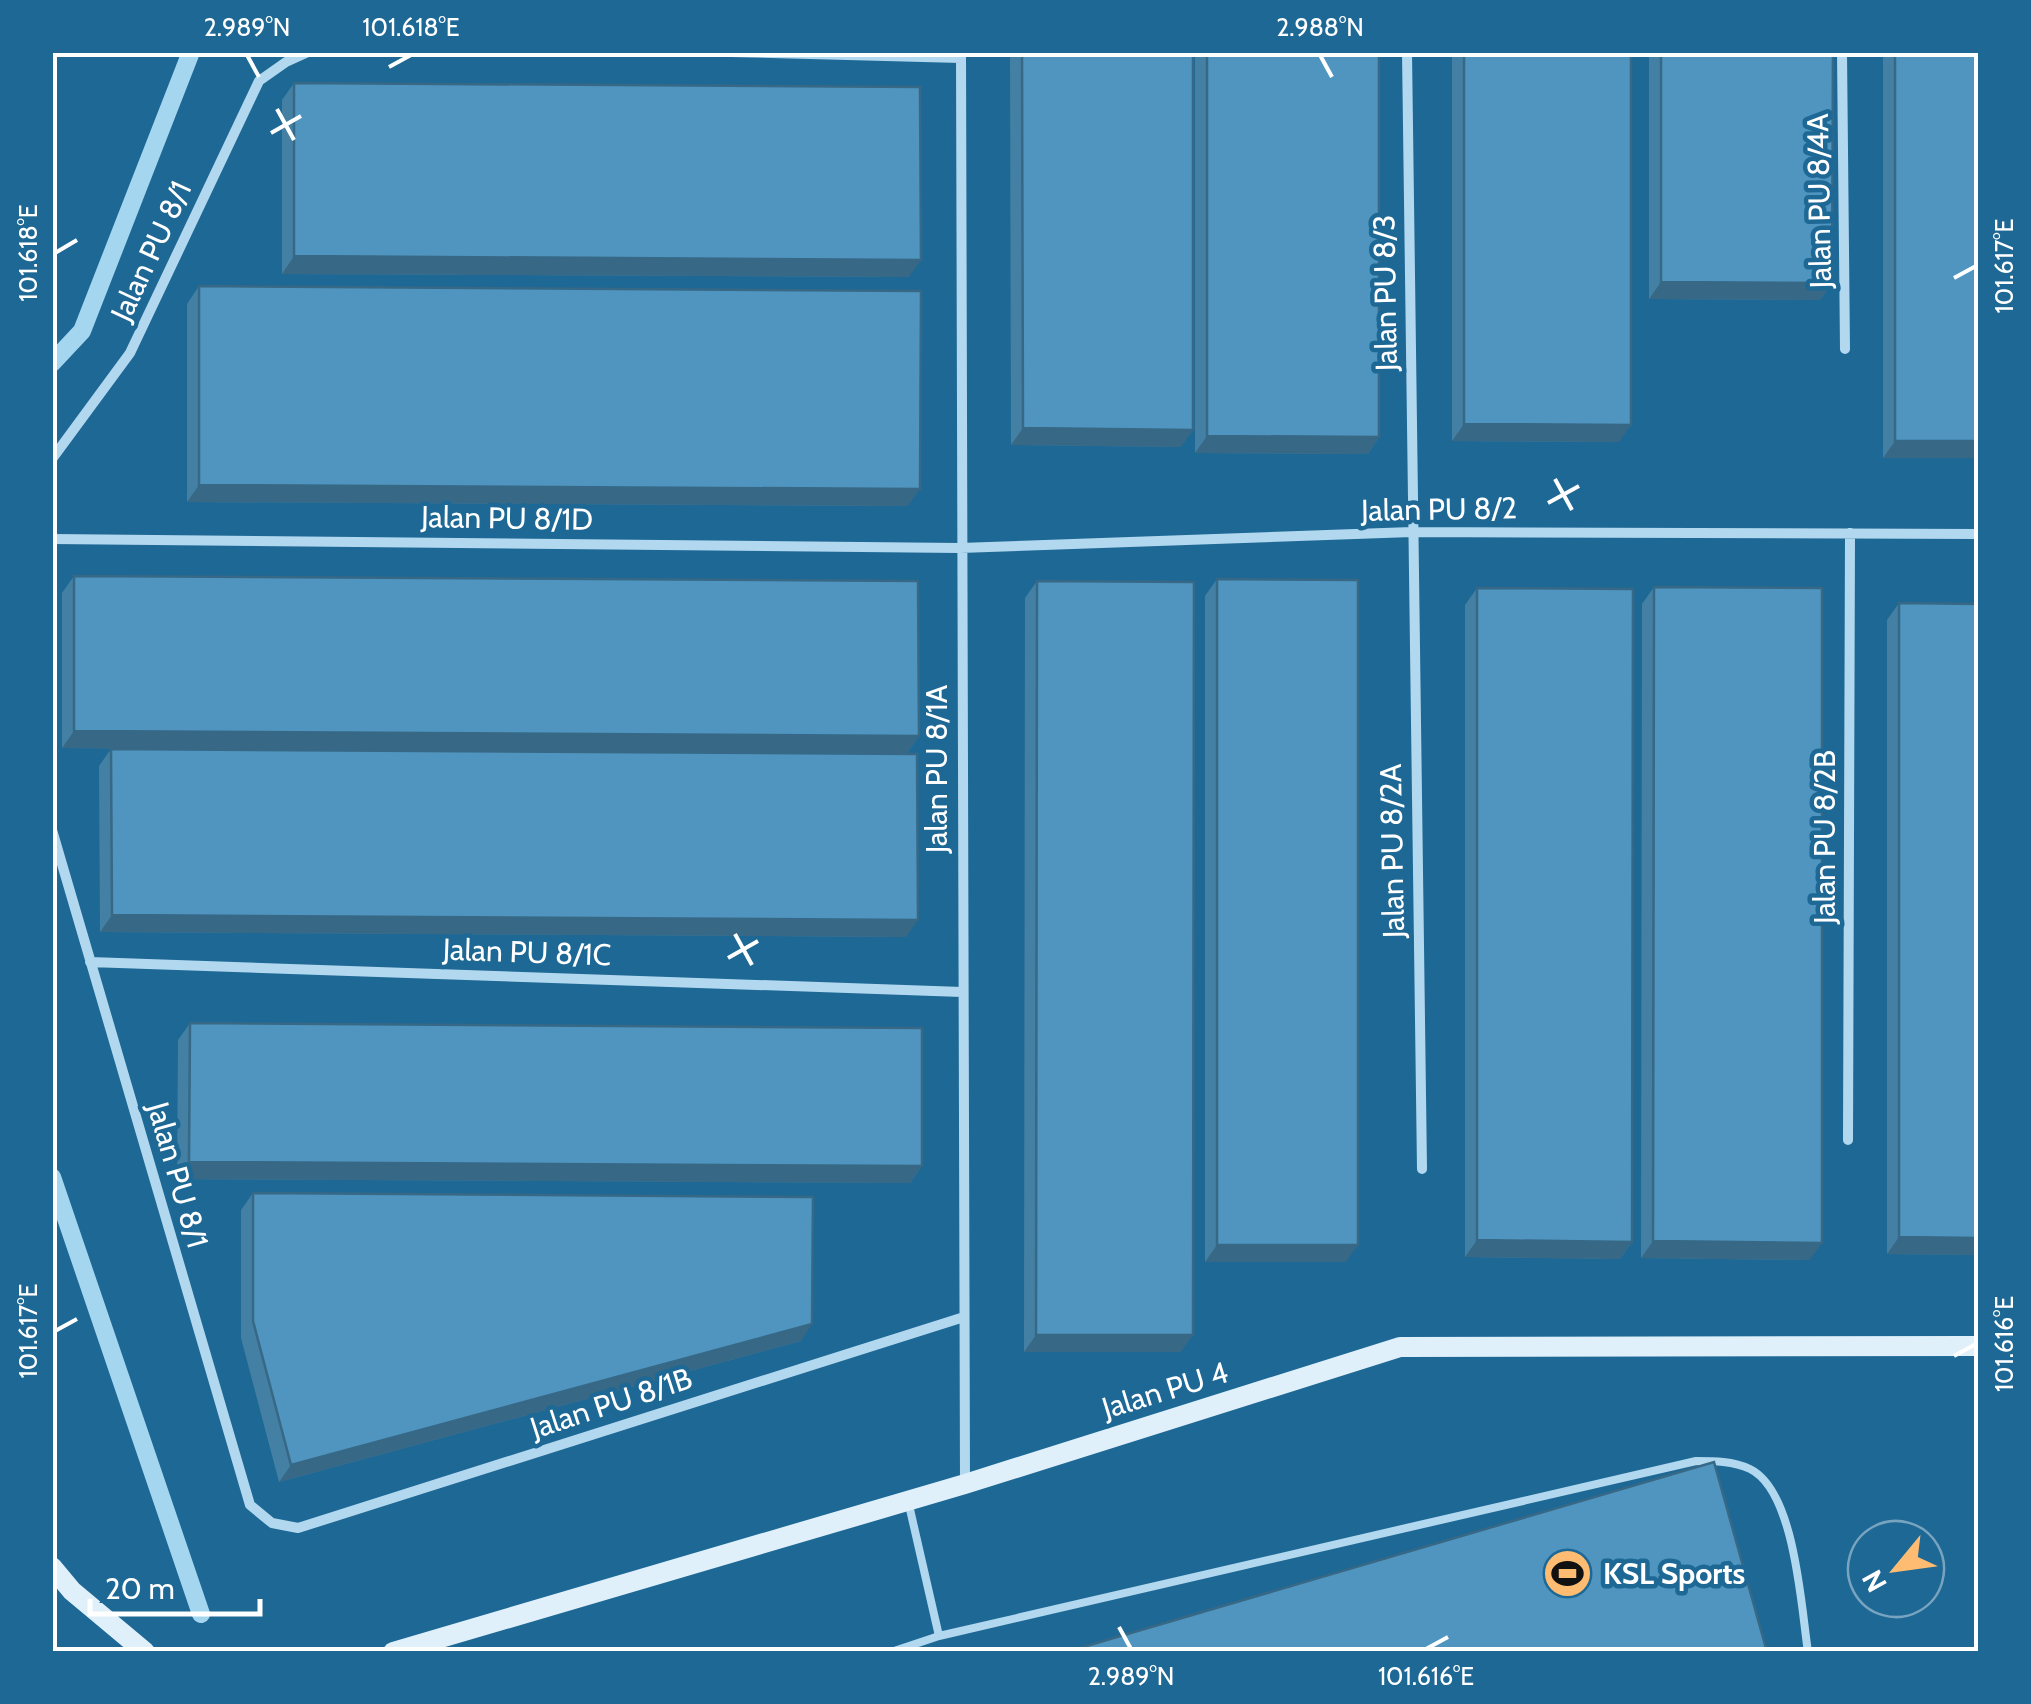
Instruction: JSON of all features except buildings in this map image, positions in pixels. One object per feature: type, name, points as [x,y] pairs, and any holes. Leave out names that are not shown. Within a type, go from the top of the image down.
[{"type":"street","name":"Jalan PU 8/1","points":[[52,458],[130,353],[259,81],[308,52]]},
{"type":"street","points":[[731,52],[962,56]]},
{"type":"street","name":"Jalan PU 8/3","points":[[1408,52],[1412,532]]},
{"type":"street","name":"Jalan PU 8/4A","points":[[1842,52],[1845,349]]},
{"type":"street","name":"Jalan PU 8/1A","points":[[962,56],[964,1484]]},
{"type":"street","name":"Jalan PU 8/2","points":[[960,548],[1412,532],[1978,534]]},
{"type":"street","name":"Jalan PU 8/2A","points":[[1412,532],[1422,1170]]},
{"type":"street","name":"Jalan PU 8/2B","points":[[1848,1140],[1850,533]]},
{"type":"street","name":"Jalan PU 8/1D","points":[[52,539],[960,548]]},
{"type":"street","name":"Jalan PU 8/1","points":[[52,830],[250,1505],[272,1523]]},
{"type":"street","name":"Jalan PU 8/1C","points":[[90,962],[962,992]]},
{"type":"street","name":"Jalan PU 8/1B","points":[[272,1523],[298,1528],[964,1316]]},
{"type":"street","name":"Jalan PU 4","points":[[393,1652],[964,1484],[1400,1348],[1978,1346]]},
{"type":"street","points":[[52,1566],[72,1591],[145,1652]]},
{"type":"lane","points":[[891,1652],[940,1636],[1696,1461],[1723,1462],[1752,1470],[1775,1493],[1786,1521],[1808,1652]]},
{"type":"lane","points":[[908,1500],[940,1636]]},
{"type":"waterway","points":[[52,363],[82,331],[191,52]]},
{"type":"waterway","points":[[52,1177],[201,1614]]},
{"type":"place","name":"KSL Sports","points":[[1568,1573]]}]
